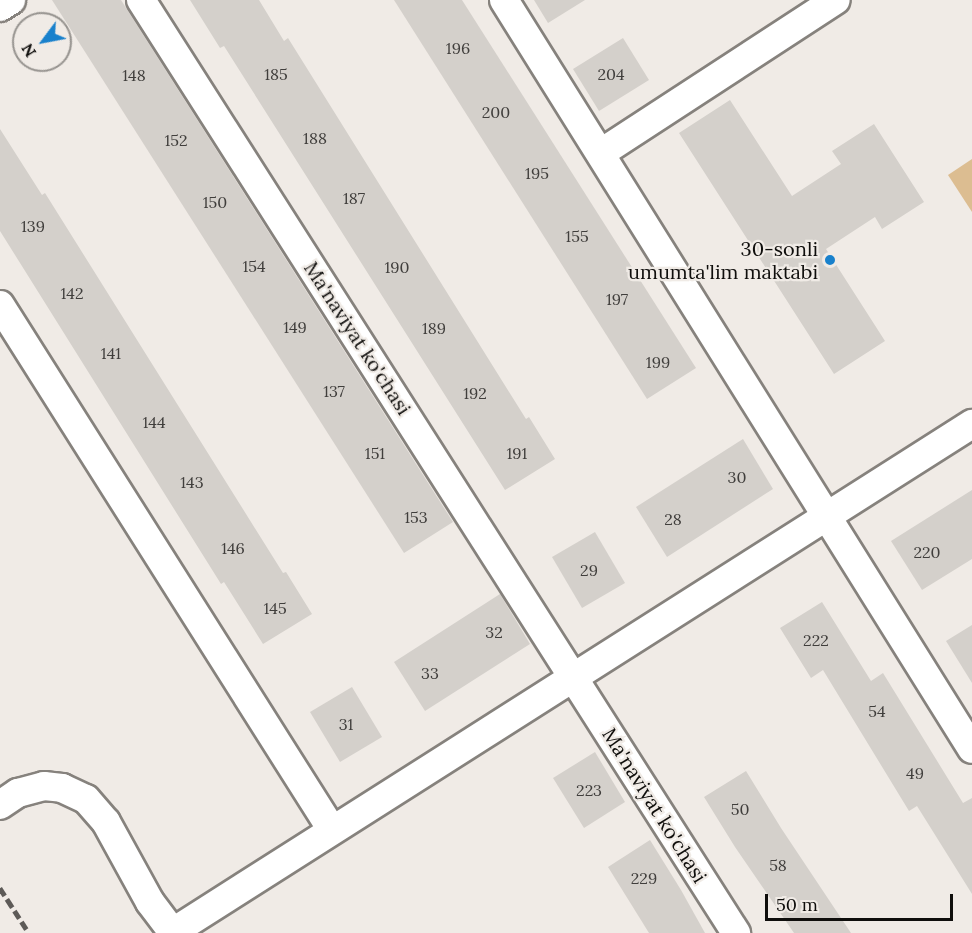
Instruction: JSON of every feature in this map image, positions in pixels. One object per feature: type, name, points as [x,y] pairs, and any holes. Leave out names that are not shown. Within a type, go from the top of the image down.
[{"type":"street","points":[[0,7],[11,0]]},
{"type":"street","name":"Ma'naviyat ko'chasi","points":[[141,0],[575,676],[736,933]]},
{"type":"street","points":[[504,0],[972,749]]},
{"type":"street","points":[[601,153],[832,1]]},
{"type":"street","points":[[0,305],[332,830]]},
{"type":"street","points":[[0,805],[18,793],[44,786],[62,788],[86,799],[106,822],[150,902],[173,932],[972,424]]},
{"type":"shaded area","points":[[972,159],[972,212],[948,175]]},
{"type":"building","points":[[52,0],[121,0],[453,522],[404,553],[72,31],[72,12],[60,12]]},
{"type":"building","points":[[190,0],[259,0],[284,41],[288,38],[526,419],[529,417],[555,459],[505,490],[224,46],[220,48]]},
{"type":"building","points":[[394,0],[462,0],[696,368],[647,399]]},
{"type":"building","points":[[534,0],[585,0],[548,23]]},
{"type":"building","points":[[623,38],[649,80],[599,111],[573,69]]},
{"type":"building","points":[[730,100],[792,196],[841,164],[832,151],[874,124],[924,202],[882,229],[875,217],[826,249],[885,341],[834,374],[679,133]]},
{"type":"building","points":[[0,129],[42,195],[45,193],[283,573],[286,572],[312,614],[263,644],[224,582],[221,584],[0,231]]},
{"type":"building","points":[[743,439],[773,489],[667,557],[636,507]]},
{"type":"building","points":[[972,490],[972,559],[922,590],[891,541]]},
{"type":"building","points":[[595,532],[625,583],[582,608],[552,557]]},
{"type":"building","points":[[500,594],[530,644],[425,711],[394,662]]},
{"type":"building","points":[[822,602],[871,681],[883,673],[963,803],[972,798],[972,894],[917,806],[909,811],[823,670],[811,678],[780,628]]},
{"type":"building","points":[[972,625],[972,683],[946,641]]},
{"type":"building","points":[[352,687],[382,737],[340,762],[310,712]]},
{"type":"building","points":[[595,752],[625,802],[584,828],[553,778]]},
{"type":"building","points":[[746,771],[851,933],[794,933],[735,847],[704,797]]},
{"type":"building","points":[[650,840],[705,933],[649,933],[608,867]]},
{"type":"railway","points":[[0,888],[29,933]]},
{"type":"place","name":"30-sonli umumta'lim maktabi","points":[[830,260]]}]
